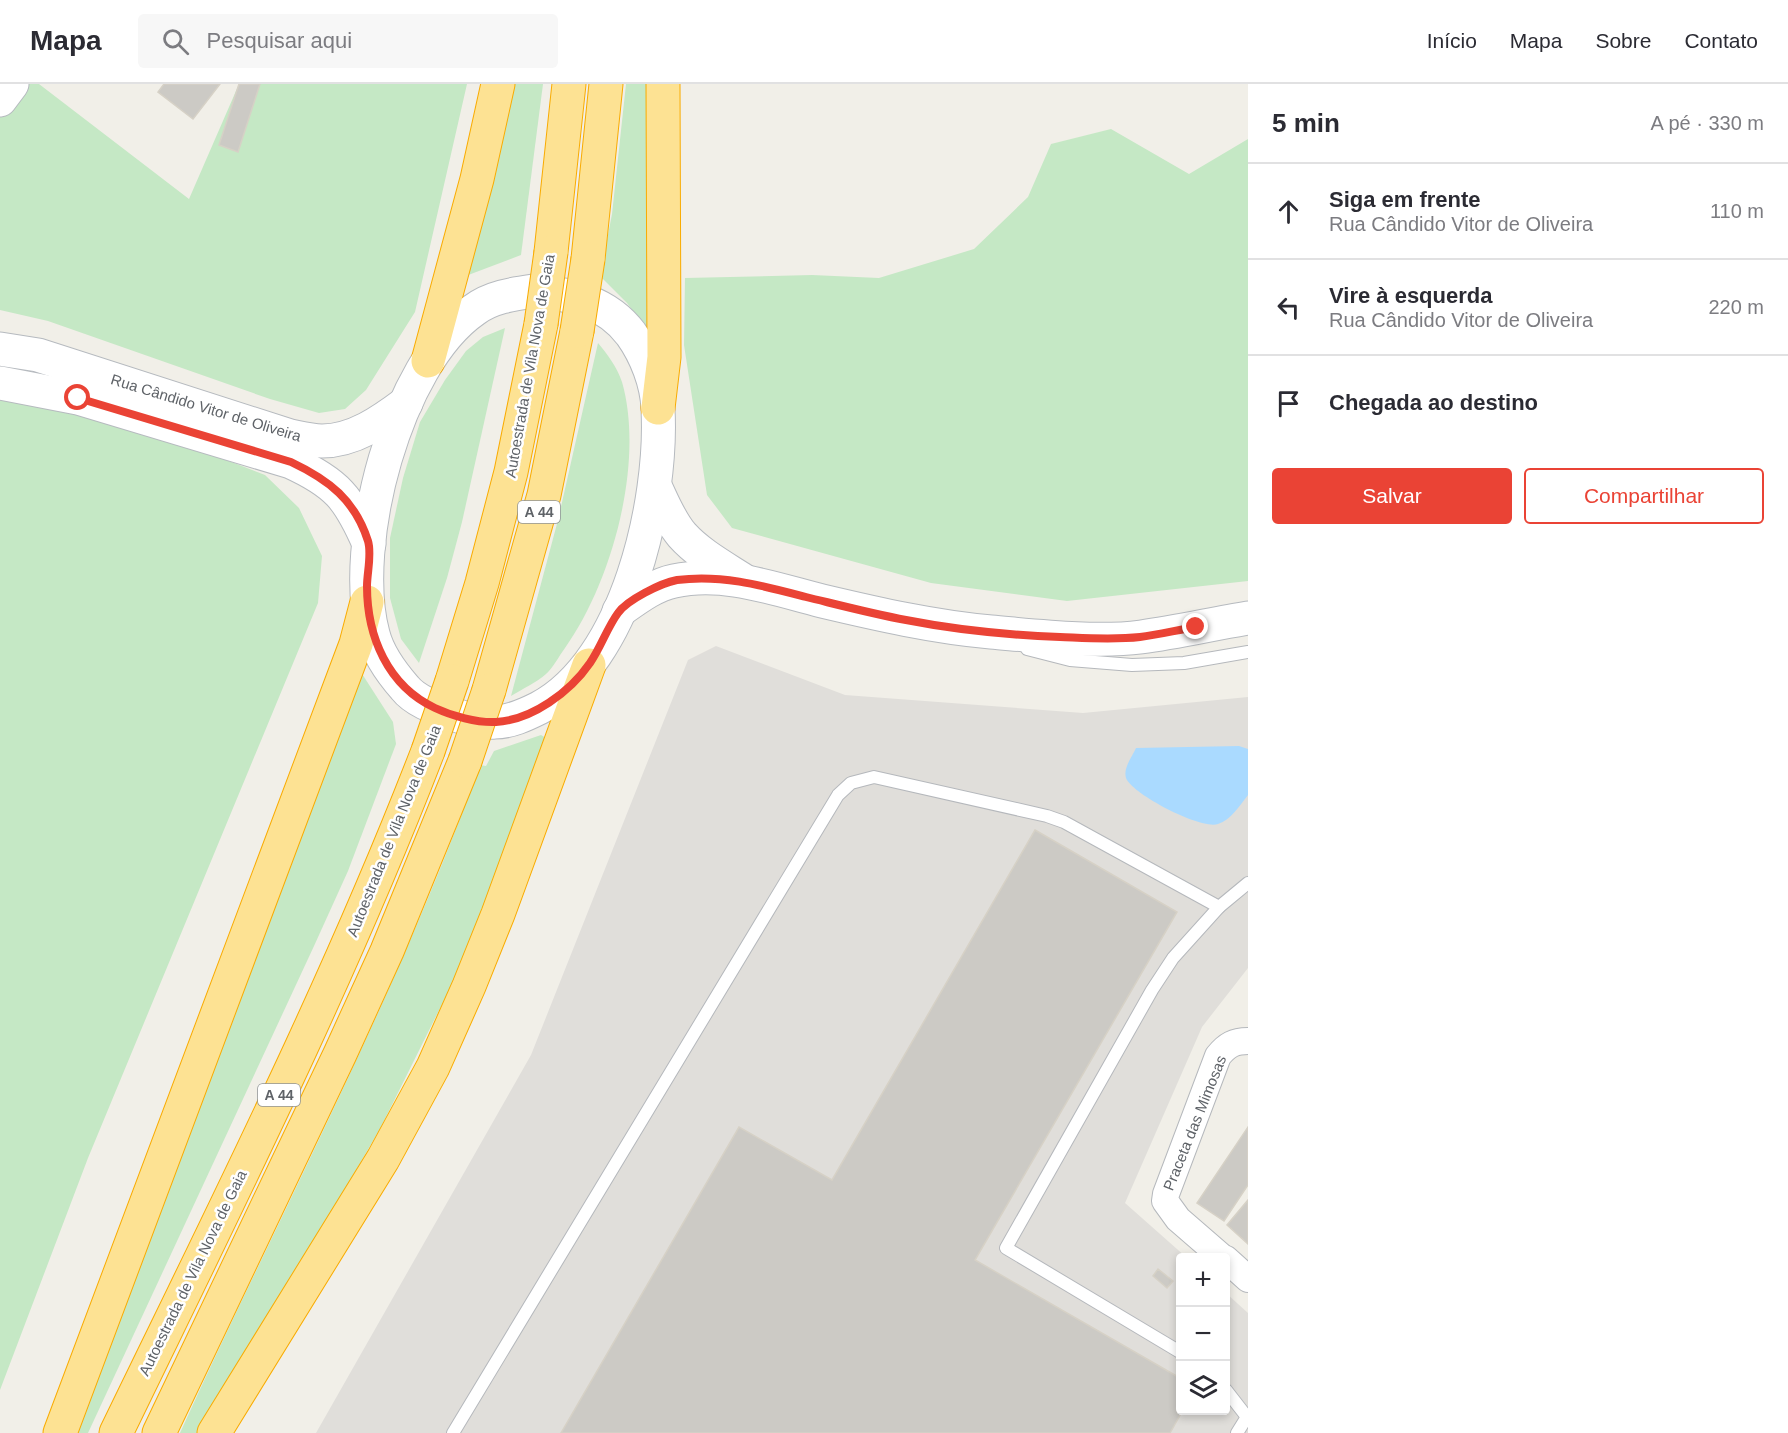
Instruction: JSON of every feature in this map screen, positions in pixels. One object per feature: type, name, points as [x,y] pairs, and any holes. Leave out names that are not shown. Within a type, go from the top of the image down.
[{"type":"highway","points":[[428,361],[474,190],[498,84]]},
{"type":"highway","name":"Autoestrada de Vila Nova de Gaia","points":[[116,1433],[294,1064],[369,894],[428,751],[452,681],[482,583],[511,472],[541,324],[569,84]]},
{"type":"highway","name":"A 44","points":[[159,1433],[387,951],[465,761],[489,690],[544,495],[577,331],[588,259],[606,84]]},
{"type":"highway","points":[[658,408],[664,357],[663,84]]},
{"type":"highway","points":[[60,1433],[356,644],[367,602]]},
{"type":"highway","points":[[214,1433],[383,1159],[433,1066],[498,914],[589,665]]},
{"type":"main road","points":[[0,100],[12,84]]},
{"type":"main road","name":"Rua Cândido Vitor de Oliveira","points":[[534,291],[564,293],[607,311],[630,333],[647,363],[654,385],[658,408],[655,486],[648,524],[619,611],[589,665],[547,704],[522,717],[495,722],[466,718],[436,709],[408,693],[388,668],[373,636],[367,602],[369,544],[382,471],[406,403],[428,361],[452,330],[474,309],[504,296],[534,291]]},
{"type":"main road","name":"Rua Cândido Vitor de Oliveira","points":[[0,350],[38,356],[290,436],[323,441],[361,431],[380,422],[406,403]]},
{"type":"main road","name":"Rua Cândido Vitor de Oliveira","points":[[0,383],[78,398],[291,462],[316,474],[339,492],[356,514],[369,544]]},
{"type":"main road","name":"Rua Cândido Vitor de Oliveira","points":[[655,486],[668,515],[683,536],[704,555],[745,581]]},
{"type":"main road","name":"Rua Cândido Vitor de Oliveira","points":[[619,611],[648,591],[674,581],[699,579],[745,581],[906,620],[1007,634],[1085,638],[1139,637],[1248,618]]},
{"type":"street","name":"Praceta das Mimosas","points":[[1218,1253],[1178,1219],[1165,1202],[1166,1194],[1218,1056],[1226,1047],[1237,1041],[1248,1041]]},
{"type":"street","points":[[1230,1263],[1248,1279]]},
{"type":"lane","points":[[1007,634],[1029,650],[1070,660],[1132,665],[1184,663],[1248,652]]},
{"type":"lane","points":[[453,1433],[838,795],[851,783],[874,777],[1047,816],[1064,822],[1219,907]]},
{"type":"lane","points":[[1176,1350],[1006,1248],[1152,990],[1173,958],[1219,907],[1248,883]]},
{"type":"lane","points":[[1230,1395],[1247,1417],[1237,1433]]},
{"type":"shaded area","points":[[716,646],[845,695],[1083,713],[1248,697],[1248,968],[1202,1027],[1125,1203],[1181,1253],[1176,1253],[1176,1415],[1230,1415],[1230,1297],[1248,1313],[1248,1433],[316,1433],[531,1055],[688,660]]},
{"type":"green space","points":[[0,84],[39,84],[189,199],[239,84],[467,84],[415,312],[366,390],[345,409],[319,413],[270,399],[48,321],[0,310]]},
{"type":"green space","points":[[513,84],[543,84],[521,255],[463,277]]},
{"type":"green space","points":[[626,84],[650,84],[655,341],[627,303],[600,276],[612,214]]},
{"type":"green space","points":[[1111,129],[1189,174],[1248,139],[1248,581],[1067,601],[931,583],[732,528],[707,495],[684,345],[685,278],[812,275],[879,278],[974,249],[1028,197],[1051,144]]},
{"type":"green space","points":[[505,328],[462,522],[447,578],[419,663],[401,639],[390,598],[390,538],[403,478],[420,422],[445,380],[466,351],[483,337]]},
{"type":"green space","points":[[598,343],[612,361],[620,377],[628,414],[629,448],[620,520],[610,556],[582,621],[549,671],[511,696],[558,520]]},
{"type":"green space","points":[[0,399],[47,406],[229,461],[265,475],[299,508],[322,556],[318,603],[88,1158],[0,1390]]},
{"type":"green space","points":[[357,666],[393,722],[396,744],[348,871],[88,1433],[72,1433]]},
{"type":"green space","points":[[541,735],[546,738],[463,962],[381,1127],[204,1433],[180,1433],[375,1019],[447,851],[480,765],[486,766],[494,751]]},
{"type":"water","points":[[1239,746],[1248,749],[1248,795],[1231,816],[1218,824],[1197,822],[1168,809],[1141,793],[1126,778],[1127,766],[1136,748]]},
{"type":"building","points":[[164,84],[220,84],[193,119],[158,92]]},
{"type":"building","points":[[239,84],[260,84],[238,152],[219,145]]},
{"type":"building","points":[[1035,830],[1177,912],[975,1260],[1176,1376],[1176,1415],[1180,1415],[1170,1433],[561,1433],[739,1127],[832,1180]]},
{"type":"building","points":[[1248,1127],[1248,1185],[1224,1221],[1197,1203]]},
{"type":"building","points":[[1248,1200],[1248,1244],[1227,1225]]},
{"type":"building","points":[[1158,1269],[1173,1281],[1167,1288],[1153,1276]]},
{"type":"route","points":[[78,398],[291,462],[332,484],[356,514],[369,544],[367,602],[373,636],[388,668],[408,693],[436,709],[466,718],[495,722],[522,717],[547,704],[589,665],[619,611],[648,591],[674,581],[699,579],[745,581],[906,620],[945,627],[1034,636],[1139,637],[1196,627]]}]
